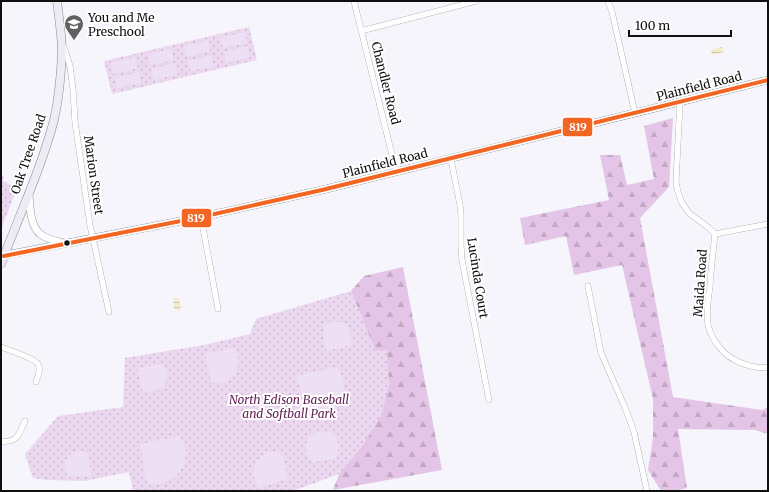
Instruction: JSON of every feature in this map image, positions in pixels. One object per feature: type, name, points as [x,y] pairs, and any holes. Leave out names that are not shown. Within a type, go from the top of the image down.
[{"type":"main road","name":"Oak Tree Road","points":[[2,259],[29,193],[47,143],[54,118],[60,85],[62,54],[62,41],[57,1]]},
{"type":"street","name":"Chandler Road","points":[[354,1],[396,171]]},
{"type":"street","points":[[361,31],[476,1]]},
{"type":"street","points":[[608,1],[612,12],[635,114]]},
{"type":"street","name":"Marion Street","points":[[62,41],[70,66],[73,89],[74,122],[90,225],[109,312]]},
{"type":"street","name":"Plainfield Road","points":[[2,259],[93,238],[201,217],[322,190],[768,80]]},
{"type":"street","points":[[680,102],[676,182],[682,203],[689,213],[715,234],[768,224]]},
{"type":"street","name":"Lucinda Court","points":[[451,159],[460,205],[460,246],[462,260],[489,400]]},
{"type":"street","points":[[29,193],[34,226],[40,234],[66,244]]},
{"type":"street","points":[[201,217],[218,309]]},
{"type":"street","name":"Maida Road","points":[[715,234],[707,308],[708,326],[719,347],[734,360],[752,367],[768,367]]},
{"type":"street","points":[[588,286],[601,352],[634,432],[647,491]]},
{"type":"street","points":[[1,347],[35,360],[39,365],[39,373],[36,382]]},
{"type":"street","points":[[1,441],[11,441],[16,439],[25,421]]},
{"type":"green space","points":[[249,27],[257,60],[112,94],[104,61]]},
{"type":"green space","points":[[673,118],[669,187],[640,218],[673,397],[762,410],[768,407],[768,434],[755,430],[678,429],[687,488],[676,491],[661,491],[648,470],[653,437],[653,399],[622,265],[574,275],[566,236],[525,245],[520,218],[609,200],[600,155],[620,155],[627,185],[654,179],[644,126]]},
{"type":"green space","points":[[1,175],[4,177],[3,181],[17,188],[1,230]]},
{"type":"green space","points":[[403,267],[442,470],[333,490],[339,474],[365,442],[386,350],[375,350],[351,291],[364,276]]},
{"type":"green space","name":"North Edison Baseball and Softball Park","points":[[351,291],[375,350],[387,350],[389,384],[382,414],[365,442],[339,474],[293,491],[133,491],[129,472],[84,481],[45,480],[33,478],[25,454],[58,416],[123,407],[125,358],[204,345],[250,334],[256,319]]},
{"type":"shaded area","points":[[244,32],[247,43],[223,48],[220,38]]},
{"type":"shaded area","points":[[208,40],[210,51],[187,57],[184,46]]},
{"type":"shaded area","points":[[248,46],[250,57],[226,63],[224,52]]},
{"type":"shaded area","points":[[722,47],[724,52],[712,55],[711,50]]},
{"type":"shaded area","points":[[171,49],[174,60],[150,65],[148,54]]},
{"type":"shaded area","points":[[211,55],[214,66],[190,71],[188,61]]},
{"type":"shaded area","points":[[135,57],[138,68],[114,74],[111,63]]},
{"type":"shaded area","points":[[175,63],[178,74],[154,80],[151,69]]},
{"type":"shaded area","points":[[139,72],[141,83],[117,88],[115,78]]},
{"type":"shaded area","points":[[174,298],[179,299],[181,307],[179,310],[174,309]]},
{"type":"shaded area","points":[[330,322],[346,323],[350,334],[351,345],[326,351],[323,335],[324,327]]},
{"type":"shaded area","points":[[234,348],[239,364],[235,375],[226,382],[211,382],[205,354]]},
{"type":"shaded area","points":[[163,364],[167,376],[163,388],[152,392],[142,391],[138,368]]},
{"type":"shaded area","points":[[335,367],[339,370],[343,379],[344,389],[342,398],[332,412],[320,416],[307,415],[300,385],[296,376]]},
{"type":"shaded area","points":[[316,432],[330,432],[336,438],[338,447],[337,458],[314,462],[310,458],[306,446],[309,437]]},
{"type":"shaded area","points":[[180,436],[186,448],[185,464],[174,478],[163,483],[147,483],[140,444]]},
{"type":"shaded area","points":[[77,450],[84,451],[89,454],[91,476],[68,477],[65,469],[65,462],[69,455]]},
{"type":"shaded area","points":[[268,452],[282,454],[288,479],[259,488],[253,471],[255,463]]},
{"type":"transit line","name":"819","points":[[4,256],[201,217],[322,190],[768,80]]},
{"type":"place","name":"You and Me Preschool","points":[[74,41]]}]
